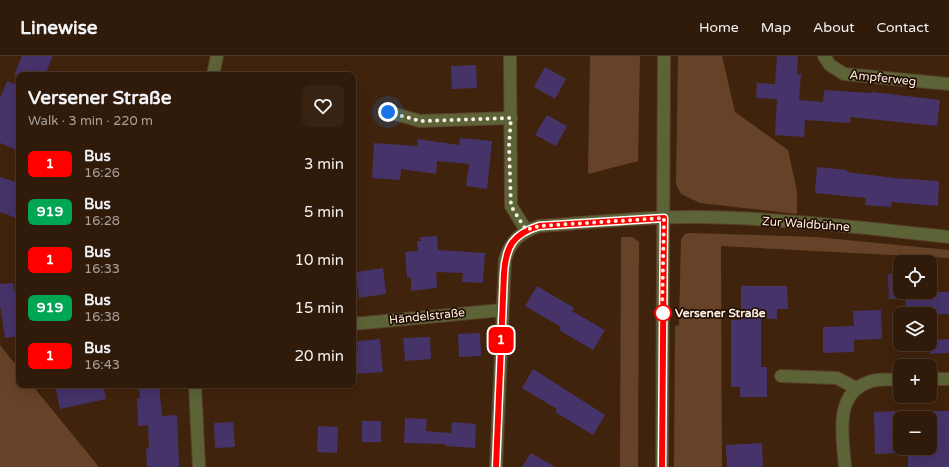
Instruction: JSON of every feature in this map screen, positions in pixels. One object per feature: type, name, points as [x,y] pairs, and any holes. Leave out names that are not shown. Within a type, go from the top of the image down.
[{"type":"street","points":[[214,72],[217,56]]},
{"type":"street","points":[[496,467],[504,273],[508,248],[516,238],[526,230],[511,206],[509,145],[511,118],[510,56]]},
{"type":"street","points":[[662,467],[664,56]]},
{"type":"street","name":"Ampferweg","points":[[824,56],[830,65],[844,74],[949,84]]},
{"type":"street","points":[[388,112],[420,121],[511,118]]},
{"type":"street","name":"Zur Waldbühne","points":[[526,230],[539,226],[698,217],[760,220],[949,237]]},
{"type":"street","name":"Händelstraße","points":[[356,324],[502,310]]},
{"type":"street","points":[[781,376],[837,378],[856,388]]},
{"type":"street","points":[[937,379],[949,379]]},
{"type":"street","points":[[845,467],[842,417],[847,401],[856,388],[870,381],[893,380]]},
{"type":"street","points":[[195,388],[199,467]]},
{"type":"shaded area","points":[[590,56],[640,56],[638,161],[588,174]]},
{"type":"shaded area","points":[[678,56],[722,56],[735,112],[788,150],[797,191],[797,214],[700,203],[681,194],[676,184]]},
{"type":"shaded area","points":[[685,234],[816,237],[949,250],[949,258],[937,257],[937,255],[893,255],[721,246],[722,467],[674,467],[675,326],[679,325],[681,239]]},
{"type":"shaded area","points":[[621,237],[632,237],[639,242],[638,467],[620,467]]},
{"type":"shaded area","points":[[0,345],[16,365],[16,388],[34,388],[99,467],[0,467]]},
{"type":"building","points":[[22,56],[53,56],[46,72],[16,72],[16,75],[14,75]]},
{"type":"building","points":[[777,56],[798,56],[797,74],[801,74],[799,100],[823,102],[824,90],[872,92],[940,100],[937,126],[850,117],[850,123],[805,120],[804,137],[775,135],[777,99],[756,98],[757,83],[775,84]]},
{"type":"building","points":[[476,65],[477,88],[452,89],[451,66]]},
{"type":"building","points":[[545,67],[566,79],[555,99],[534,87]]},
{"type":"building","points":[[7,81],[16,85],[16,150],[0,143],[0,98]]},
{"type":"building","points":[[547,115],[567,126],[556,146],[535,135]]},
{"type":"building","points":[[460,138],[492,141],[487,189],[466,186],[469,164],[437,161],[436,174],[401,169],[400,180],[372,178],[374,143],[417,146],[418,139],[459,145]]},
{"type":"building","points":[[817,167],[847,170],[847,172],[894,178],[939,181],[938,206],[892,202],[891,207],[865,205],[866,198],[815,193]]},
{"type":"building","points":[[0,177],[16,182],[16,218],[0,212]]},
{"type":"building","points":[[437,236],[438,250],[485,253],[483,283],[462,282],[463,273],[436,272],[437,288],[411,291],[411,278],[407,278],[405,252],[418,251],[417,241],[421,241],[420,237]]},
{"type":"building","points":[[383,268],[386,294],[359,298],[356,272]]},
{"type":"building","points":[[888,274],[893,274],[893,299],[889,299]]},
{"type":"building","points":[[13,283],[16,293],[16,336],[5,338],[0,305],[0,284]]},
{"type":"building","points":[[537,286],[574,308],[572,311],[605,330],[593,350],[559,330],[561,327],[525,306]]},
{"type":"building","points":[[741,286],[787,286],[788,309],[777,309],[777,319],[761,318],[761,367],[767,367],[767,397],[740,397],[740,387],[731,387],[731,320],[741,320]]},
{"type":"building","points":[[937,292],[949,292],[949,314],[937,314],[937,307],[906,307],[905,299],[937,299]]},
{"type":"building","points":[[881,310],[882,339],[854,340],[854,352],[823,353],[823,327],[854,326],[853,311]]},
{"type":"building","points":[[480,333],[481,356],[459,357],[458,334]]},
{"type":"building","points":[[430,337],[431,359],[405,361],[403,338]]},
{"type":"building","points":[[380,339],[383,372],[356,374],[356,352],[358,352],[357,341]]},
{"type":"building","points":[[949,339],[949,353],[930,354],[930,351],[937,351],[937,340]]},
{"type":"building","points":[[533,369],[605,415],[593,435],[555,412],[557,409],[522,388]]},
{"type":"building","points":[[56,388],[104,388],[106,399],[60,409]]},
{"type":"building","points":[[139,388],[159,388],[162,416],[177,415],[179,467],[147,467],[146,449],[149,448],[148,425],[138,426],[137,398],[140,398]]},
{"type":"building","points":[[893,411],[893,453],[875,454],[874,412]]},
{"type":"building","points":[[937,411],[949,411],[949,467],[908,467],[908,455],[937,455]]},
{"type":"building","points":[[405,418],[427,419],[426,431],[451,433],[452,422],[476,424],[475,448],[445,446],[445,444],[404,443]]},
{"type":"building","points":[[362,421],[381,421],[381,442],[362,442]]},
{"type":"building","points":[[233,422],[235,447],[215,448],[214,423]]},
{"type":"building","points":[[318,426],[338,427],[337,453],[317,452]]},
{"type":"building","points":[[762,443],[763,467],[727,467],[726,445]]},
{"type":"building","points":[[531,453],[555,467],[522,467]]},
{"type":"bus line","name":"1","points":[[496,467],[502,306],[505,260],[508,248],[516,238],[526,230],[539,226],[664,218],[662,315],[662,467]]},
{"type":"place","name":"Versener Straße","points":[[663,313]]},
{"type":"route","points":[[388,112],[420,121],[511,118],[509,145],[511,206],[518,220],[526,230],[539,226],[664,218],[662,315],[663,313]]}]
